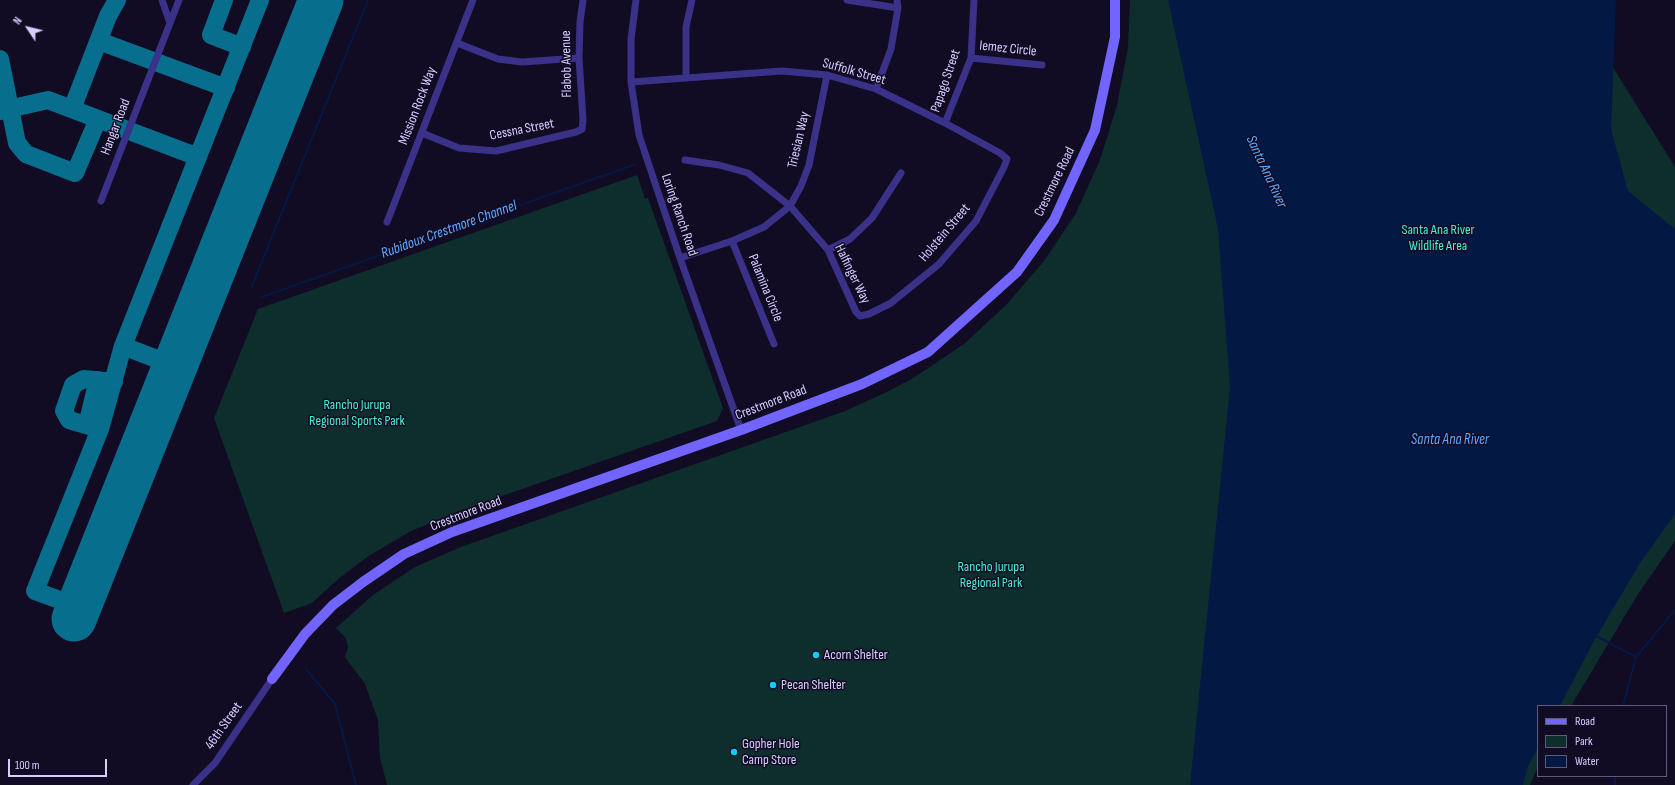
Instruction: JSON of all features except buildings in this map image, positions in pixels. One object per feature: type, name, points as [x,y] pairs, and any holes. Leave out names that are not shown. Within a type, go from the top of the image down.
[{"type":"street","points":[[162,0],[170,23]]},
{"type":"street","name":"Hangar Road","points":[[101,201],[179,0]]},
{"type":"street","name":"Mission Rock Way","points":[[387,222],[473,0]]},
{"type":"street","name":"Flabob Avenue","points":[[582,129],[579,58],[580,22],[583,0]]},
{"type":"street","name":"Loring Ranch Road","points":[[636,0],[631,39],[631,82],[639,135],[680,258],[741,430]]},
{"type":"street","points":[[686,78],[686,27],[692,0]]},
{"type":"street","points":[[847,0],[898,8]]},
{"type":"street","points":[[876,89],[891,49],[898,8],[897,0]]},
{"type":"street","name":"Papago Street","points":[[945,124],[971,58],[974,0]]},
{"type":"street","name":"Crestmore Road","points":[[272,679],[305,634],[333,605],[404,554],[452,532],[741,430],[862,384],[928,352],[1017,272],[1054,220],[1095,130],[1115,37],[1115,0]]},
{"type":"street","points":[[457,43],[498,59],[522,62],[579,58]]},
{"type":"street","name":"Iemez Circle","points":[[971,58],[1042,66]]},
{"type":"street","name":"Suffolk Street","points":[[631,82],[782,71],[827,75],[876,89],[1000,153],[1007,159]]},
{"type":"street","name":"Triesian Way","points":[[680,258],[732,241],[764,226],[790,206],[801,186],[809,165],[827,75]]},
{"type":"street","name":"Cessna Street","points":[[422,133],[459,148],[496,151],[576,132],[582,129]]},
{"type":"street","name":"Holstein Street","points":[[860,316],[869,314],[891,303],[939,264],[976,221],[1007,159]]},
{"type":"street","name":"Halfinger Way","points":[[685,160],[719,165],[748,173],[790,206],[828,250],[856,312],[860,316]]},
{"type":"street","points":[[828,250],[850,239],[872,218],[902,173]]},
{"type":"street","name":"Palamina Circle","points":[[732,241],[774,344]]},
{"type":"street","name":"46th Street","points":[[193,785],[215,763],[272,679]]},
{"type":"green space","points":[[1130,0],[1571,0],[1675,167],[1675,541],[1638,594],[1572,705],[1537,705],[1537,769],[1530,785],[387,785],[380,758],[378,720],[365,684],[345,657],[348,647],[345,637],[336,628],[373,595],[415,567],[461,547],[845,411],[887,392],[915,377],[964,344],[1006,305],[1044,261],[1076,213],[1100,160],[1117,105],[1128,48]]},
{"type":"green space","name":"Rancho Jurupa Regional Sports Park","points":[[637,175],[645,199],[648,198],[723,408],[717,421],[459,511],[411,531],[367,557],[337,580],[312,603],[284,613],[214,418],[258,309]]},
{"type":"water","name":"Santa Ana River","points":[[1168,0],[1616,0],[1611,129],[1628,191],[1675,229],[1675,514],[1640,563],[1594,641],[1561,705],[1537,705],[1537,750],[1528,766],[1523,785],[1190,785],[1230,387],[1218,229]]},
{"type":"waterway","name":"Rubidoux Crestmore Channel","points":[[252,286],[368,0]]},
{"type":"waterway","name":"Rubidoux Crestmore Channel","points":[[262,297],[636,164]]},
{"type":"waterway","points":[[1636,657],[1675,610]]},
{"type":"waterway","points":[[1598,637],[1636,657],[1623,705]]},
{"type":"waterway","name":"Rubidoux Crestmore Channel","points":[[306,669],[335,704],[356,785]]},
{"type":"waterway","points":[[1615,777],[1615,785]]},
{"type":"taxiway","points":[[72,109],[108,16],[117,0]]},
{"type":"taxiway","points":[[224,0],[211,35],[242,47]]},
{"type":"taxiway","points":[[79,607],[35,591],[100,429],[123,346],[260,0]]},
{"type":"taxiway","points":[[99,41],[226,88]]},
{"type":"taxiway","points":[[0,59],[17,143],[26,154],[75,173],[98,119]]},
{"type":"taxiway","points":[[0,111],[48,100],[198,157]]},
{"type":"taxiway","points":[[123,346],[175,366]]},
{"type":"taxiway","points":[[100,429],[69,420],[64,411],[73,385],[84,379],[114,382]]},
{"type":"taxiway","points":[[87,425],[98,380]]},
{"type":"runway","points":[[74,619],[321,0]]},
{"type":"place","name":"Acorn Shelter","points":[[816,655]]},
{"type":"place","name":"Pecan Shelter","points":[[773,685]]},
{"type":"place","name":"Gopher Hole Camp Store","points":[[734,752]]},
{"type":"park label","name":"Santa Ana River Wildlife Area","points":[[1438,238]]},
{"type":"park label","name":"Rancho Jurupa Regional Park","points":[[991,576]]}]
